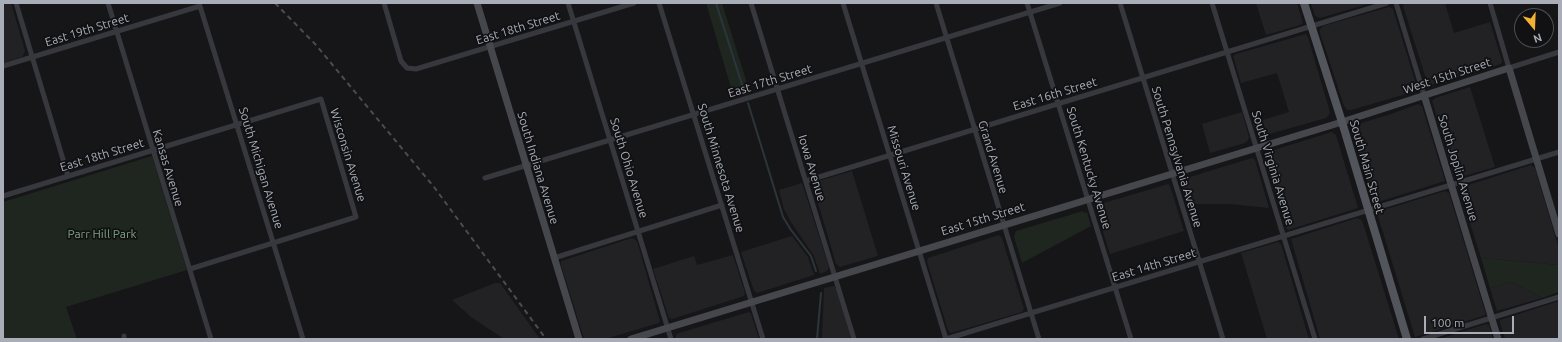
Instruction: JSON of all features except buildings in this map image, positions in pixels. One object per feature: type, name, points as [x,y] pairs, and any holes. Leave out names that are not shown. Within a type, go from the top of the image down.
[{"type":"main road","name":"South Main Street","points":[[1304,3],[1342,122],[1367,210],[1407,339]]},
{"type":"street","points":[[16,3],[68,176]]},
{"type":"street","name":"Kansas Avenue","points":[[108,3],[211,339]]},
{"type":"street","name":"East 18th Street","points":[[384,3],[401,61],[407,68],[416,69],[634,3]]},
{"type":"street","name":"South Indiana Avenue","points":[[477,3],[579,339]]},
{"type":"street","name":"South Ohio Avenue","points":[[568,3],[671,339]]},
{"type":"street","name":"South Minnesota Avenue","points":[[660,3],[763,339]]},
{"type":"street","name":"Iowa Avenue","points":[[751,3],[854,339]]},
{"type":"street","name":"Missouri Avenue","points":[[843,3],[946,339]]},
{"type":"street","name":"Grand Avenue","points":[[936,3],[1039,339]]},
{"type":"street","name":"South Kentucky Avenue","points":[[1027,3],[1131,339]]},
{"type":"street","name":"East 17th Street","points":[[485,178],[1060,3]]},
{"type":"street","name":"South Pennsylvania Avenue","points":[[1120,3],[1223,339]]},
{"type":"street","name":"South Virginia Avenue","points":[[1212,3],[1315,339]]},
{"type":"street","name":"East 16th Street","points":[[806,181],[1387,3]]},
{"type":"street","name":"South Joplin Avenue","points":[[1396,3],[1498,339]]},
{"type":"street","points":[[1490,3],[1559,234]]},
{"type":"street","name":"East 19th Street","points":[[3,66],[200,5]]},
{"type":"street","name":"South Michigan Avenue","points":[[200,5],[302,339]]},
{"type":"street","name":"West 15th Street","points":[[1342,122],[1559,52]]},
{"type":"street","name":"East 18th Street","points":[[3,196],[321,99]]},
{"type":"street","name":"Wisconsin Avenue","points":[[273,243],[356,217],[321,99]]},
{"type":"street","name":"East 15th Street","points":[[631,339],[1342,122]]},
{"type":"street","name":"East 14th Street","points":[[946,339],[1559,152]]},
{"type":"street","points":[[554,258],[722,205]]},
{"type":"street","points":[[190,269],[273,243]]},
{"type":"street","points":[[1423,339],[1559,297]]},
{"type":"shaded area","points":[[3,3],[11,3],[25,51],[23,56],[3,63]]},
{"type":"shaded area","points":[[1256,3],[1297,3],[1303,23],[1266,35]]},
{"type":"shaded area","points":[[1311,3],[1371,3],[1320,18],[1315,16]]},
{"type":"shaded area","points":[[1404,3],[1445,3],[1454,33],[1490,22],[1502,61],[1501,64],[1428,85],[1403,6]]},
{"type":"shaded area","points":[[1389,7],[1393,9],[1416,88],[1413,92],[1347,110],[1344,106],[1320,29],[1323,26]]},
{"type":"shaded area","points":[[1306,34],[1330,112],[1329,115],[1326,118],[1259,137],[1253,123],[1289,112],[1277,73],[1241,83],[1233,56]]},
{"type":"shaded area","points":[[1470,87],[1495,167],[1457,178],[1455,177],[1432,101],[1435,98]]},
{"type":"shaded area","points":[[1418,104],[1422,106],[1445,181],[1375,203],[1373,201],[1352,129],[1355,125]]},
{"type":"shaded area","points":[[1242,112],[1249,137],[1248,140],[1245,143],[1210,153],[1202,124]]},
{"type":"shaded area","points":[[1332,132],[1336,135],[1358,208],[1288,230],[1265,155],[1267,152]]},
{"type":"shaded area","points":[[1252,158],[1255,160],[1269,208],[1230,204],[1188,204],[1182,183],[1183,179]]},
{"type":"shaded area","points":[[1531,165],[1535,168],[1559,249],[1559,265],[1481,258],[1459,188]]},
{"type":"shaded area","points":[[852,171],[878,256],[840,267],[836,264],[813,186],[815,182]]},
{"type":"shaded area","points":[[802,183],[829,267],[827,271],[820,274],[814,256],[784,209],[779,190]]},
{"type":"shaded area","points":[[1168,184],[1170,186],[1184,231],[1110,254],[1096,210],[1097,205]]},
{"type":"shaded area","points":[[1445,191],[1449,193],[1486,315],[1415,337],[1377,213]]},
{"type":"shaded area","points":[[1357,218],[1362,220],[1399,339],[1320,339],[1291,239]]},
{"type":"shaded area","points":[[999,235],[1002,238],[1024,309],[1022,312],[951,333],[948,330],[927,262],[928,258]]},
{"type":"shaded area","points":[[792,236],[808,257],[814,275],[757,293],[754,291],[741,252]]},
{"type":"shaded area","points":[[632,238],[637,241],[660,321],[659,323],[605,339],[584,339],[561,261]]},
{"type":"shaded area","points":[[1278,242],[1281,244],[1309,339],[1267,339],[1241,253]]},
{"type":"shaded area","points":[[733,255],[745,293],[744,296],[672,319],[669,318],[653,269],[694,256],[697,265]]},
{"type":"shaded area","points":[[1512,282],[1542,298],[1497,311],[1490,288]]},
{"type":"shaded area","points":[[495,283],[500,283],[540,339],[504,339],[471,317],[452,300]]},
{"type":"shaded area","points":[[834,286],[837,290],[851,339],[822,339],[824,288]]},
{"type":"shaded area","points":[[1559,301],[1559,339],[1505,339],[1500,320]]},
{"type":"shaded area","points":[[749,312],[759,339],[676,339],[676,335],[679,333]]},
{"type":"shaded area","points":[[1486,324],[1489,325],[1493,339],[1439,339]]},
{"type":"green space","points":[[706,3],[722,3],[750,93],[734,98]]},
{"type":"green space","name":"Parr Hill Park","points":[[152,156],[187,270],[66,307],[77,339],[3,339],[3,202]]},
{"type":"green space","points":[[1083,211],[1084,213],[1087,212],[1091,226],[1022,263],[1014,237],[1016,231]]},
{"type":"green space","points":[[1481,258],[1559,265],[1559,292],[1542,298],[1512,282],[1490,288]]},
{"type":"waterway","points":[[716,3],[745,94]]},
{"type":"waterway","points":[[748,103],[783,217],[811,256],[816,271]]},
{"type":"waterway","points":[[817,339],[821,293]]},
{"type":"railway","points":[[275,3],[316,45],[434,187],[546,339]]}]
